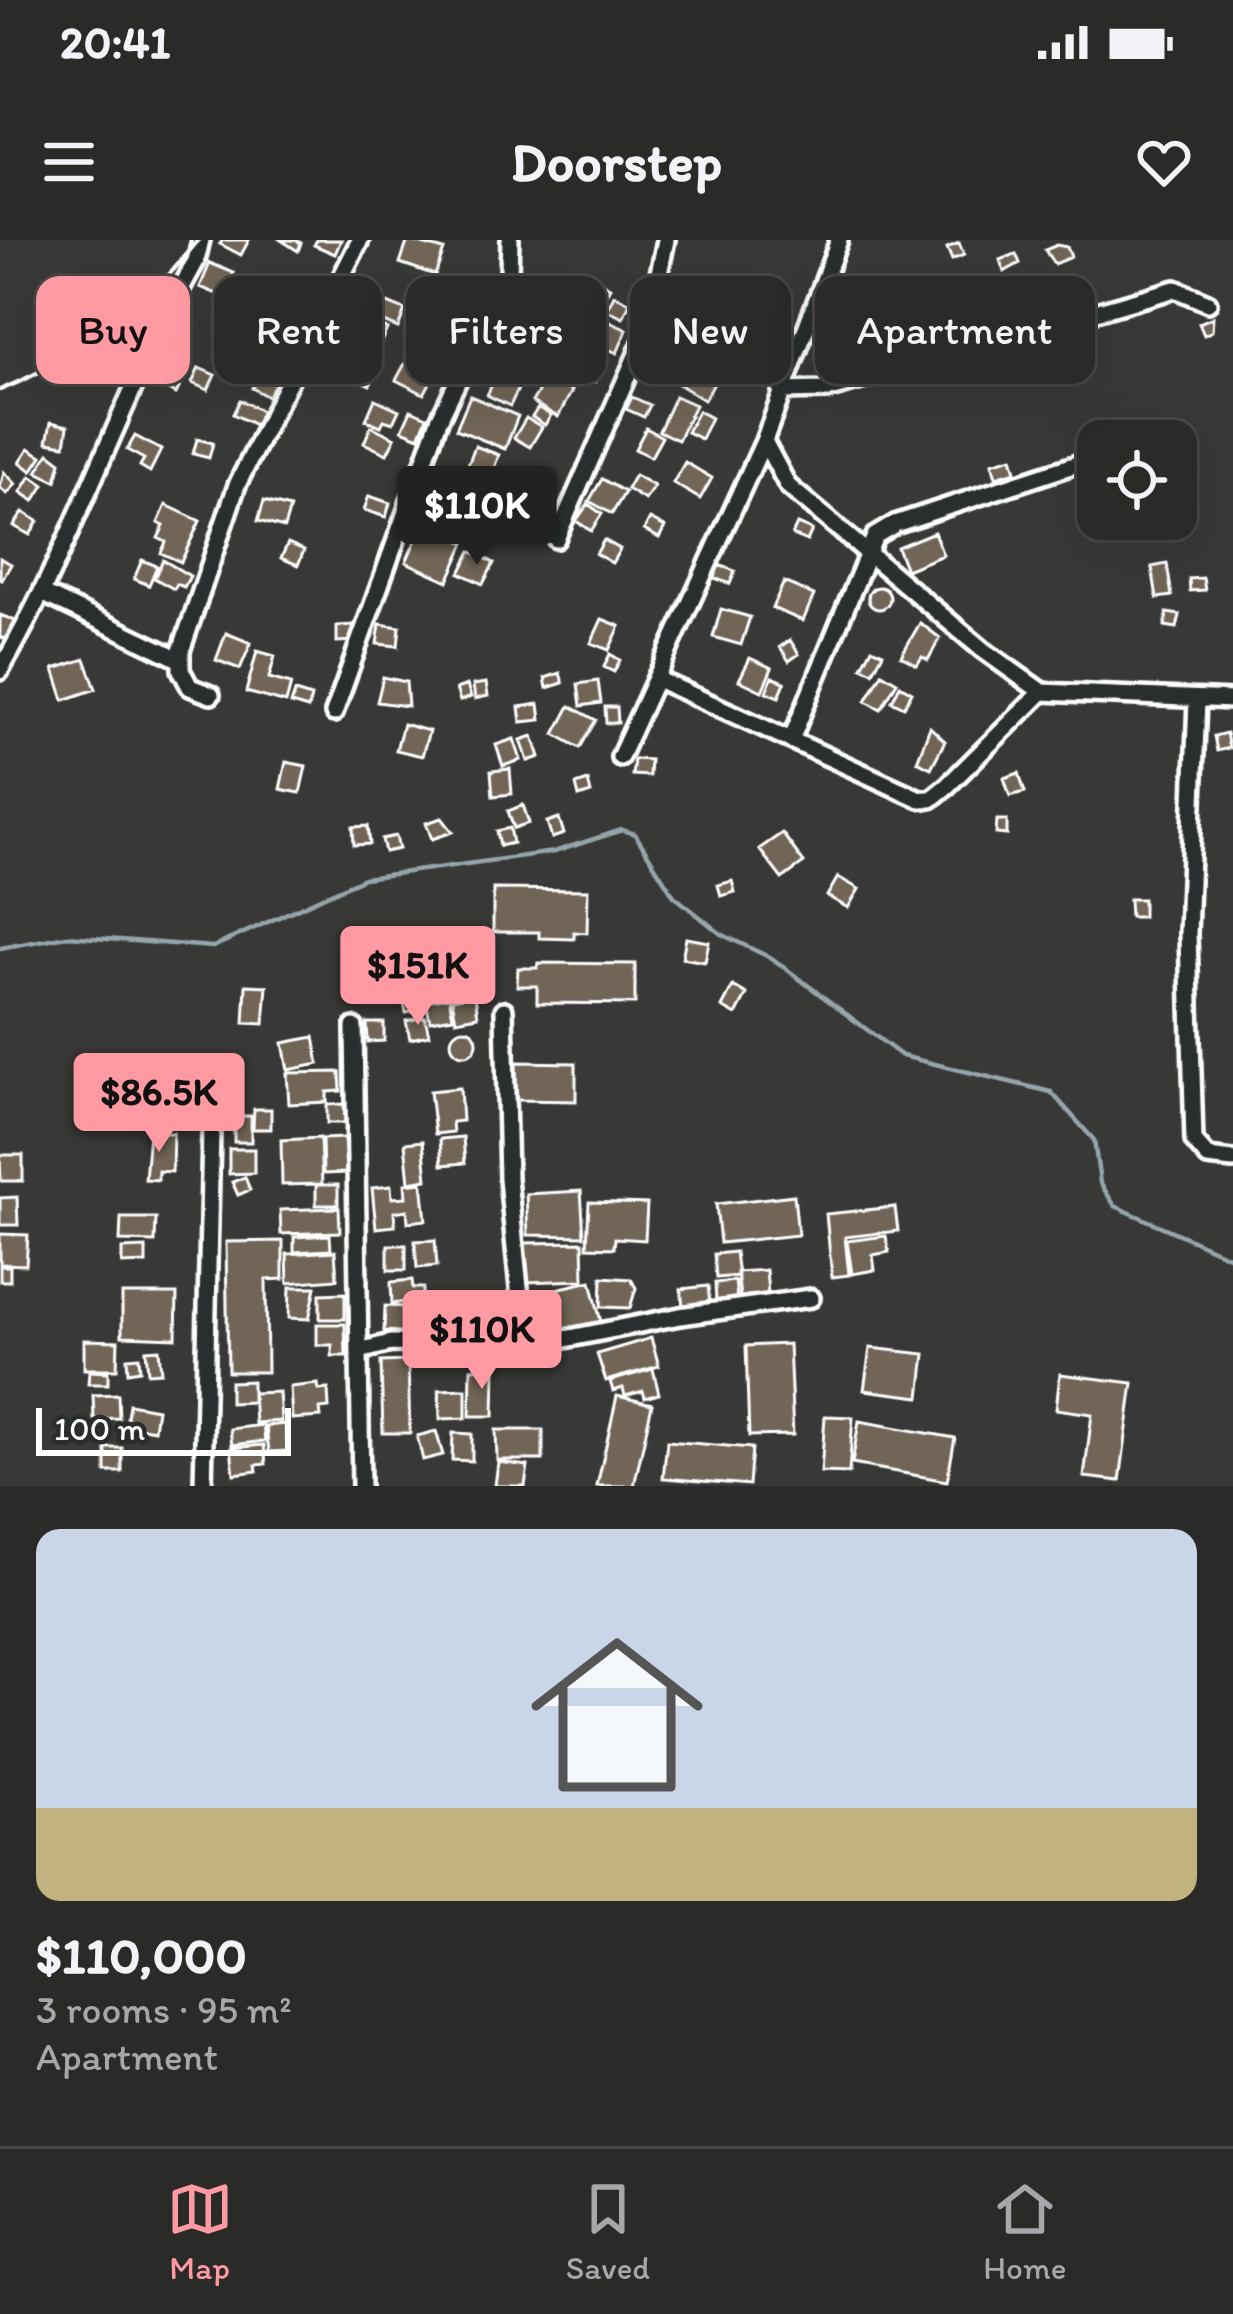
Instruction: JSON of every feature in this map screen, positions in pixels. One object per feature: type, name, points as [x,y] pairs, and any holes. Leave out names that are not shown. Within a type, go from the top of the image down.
[{"type":"street","points":[[0,670],[44,594],[116,419],[196,261],[201,240]]},
{"type":"street","points":[[211,695],[190,687],[181,660],[237,485],[360,240]]},
{"type":"street","points":[[334,713],[439,420],[509,273],[510,240]]},
{"type":"street","points":[[556,539],[647,332],[666,240]]},
{"type":"street","points":[[620,757],[764,441],[839,240]]},
{"type":"street","points":[[781,391],[827,390],[1175,289],[1208,303]]},
{"type":"street","points":[[764,441],[788,486],[1042,692],[1233,700]]},
{"type":"street","points":[[790,740],[875,536],[895,524],[1077,465]]},
{"type":"street","points":[[44,594],[181,660]]},
{"type":"street","points":[[659,680],[920,799],[932,799],[1042,692]]},
{"type":"street","points":[[1197,699],[1188,934],[1194,1141],[1208,1156],[1233,1160]]},
{"type":"street","points":[[504,1010],[508,1179],[525,1347]]},
{"type":"street","points":[[354,1027],[361,1486]]},
{"type":"street","points":[[203,1486],[212,1088]]},
{"type":"street","points":[[359,1351],[391,1343],[525,1347],[680,1316],[811,1298]]},
{"type":"building","points":[[249,240],[241,255],[220,244]]},
{"type":"building","points":[[281,240],[301,243],[298,251]]},
{"type":"building","points":[[317,240],[341,240],[335,254],[314,245]]},
{"type":"building","points":[[408,240],[444,250],[435,275],[400,263]]},
{"type":"building","points":[[959,243],[964,255],[952,260],[947,248]]},
{"type":"building","points":[[1067,247],[1071,257],[1054,264],[1045,250]]},
{"type":"building","points":[[1016,254],[1020,263],[1004,272],[1000,260]]},
{"type":"building","points":[[210,263],[234,273],[214,276],[214,293],[200,287]]},
{"type":"building","points":[[614,295],[630,303],[623,318],[607,310]]},
{"type":"building","points":[[382,301],[405,310],[398,328],[382,322]]},
{"type":"building","points":[[1213,317],[1212,331],[1204,335],[1199,323]]},
{"type":"building","points":[[608,321],[627,330],[617,353],[606,348]]},
{"type":"building","points":[[406,362],[406,384],[429,384],[424,394],[396,380]]},
{"type":"building","points":[[199,368],[214,375],[208,390],[192,383]]},
{"type":"building","points":[[156,384],[181,384],[176,394]]},
{"type":"building","points":[[254,384],[275,384],[268,397],[252,388]]},
{"type":"building","points":[[492,384],[521,384],[510,406],[487,395]]},
{"type":"building","points":[[543,384],[560,384],[572,391],[558,417],[532,402]]},
{"type":"building","points":[[679,384],[714,384],[704,400]]},
{"type":"building","points":[[470,396],[518,416],[505,449],[456,429]]},
{"type":"building","points":[[675,396],[695,405],[678,440],[659,431]]},
{"type":"building","points":[[632,397],[650,405],[644,417],[626,409]]},
{"type":"building","points":[[375,399],[399,410],[393,423],[384,420],[381,426],[366,420]]},
{"type":"building","points":[[240,400],[262,411],[255,425],[233,414]]},
{"type":"building","points":[[538,408],[551,415],[545,425],[532,417]]},
{"type":"building","points":[[411,410],[427,417],[419,437],[402,430]]},
{"type":"building","points":[[698,411],[711,418],[701,439],[687,432]]},
{"type":"building","points":[[526,418],[542,427],[530,447],[514,438]]},
{"type":"building","points":[[51,422],[68,426],[65,445],[47,442]]},
{"type":"building","points":[[371,426],[395,438],[387,454],[364,443]]},
{"type":"building","points":[[646,428],[662,437],[651,457],[635,449]]},
{"type":"building","points":[[135,436],[161,450],[150,472],[140,466],[144,459],[127,450]]},
{"type":"building","points":[[197,439],[213,443],[209,458],[193,454]]},
{"type":"building","points":[[475,446],[499,455],[490,479],[466,470]]},
{"type":"building","points":[[29,448],[42,456],[32,471],[20,462]]},
{"type":"building","points":[[49,453],[61,462],[56,481],[37,472]]},
{"type":"building","points":[[1012,457],[1016,471],[996,477],[992,463]]},
{"type":"building","points":[[685,462],[712,478],[700,499],[673,483]]},
{"type":"building","points":[[4,472],[16,484],[7,494],[0,488]]},
{"type":"building","points":[[635,475],[654,486],[645,500],[627,489]]},
{"type":"building","points":[[31,476],[44,485],[34,501],[21,492]]},
{"type":"building","points":[[602,479],[625,492],[612,514],[589,501]]},
{"type":"building","points":[[441,486],[466,497],[460,511],[435,501]]},
{"type":"building","points":[[369,496],[390,503],[386,517],[364,510]]},
{"type":"building","points":[[264,501],[290,508],[284,528],[258,521]]},
{"type":"building","points":[[433,502],[465,516],[456,536],[424,523]]},
{"type":"building","points":[[588,504],[602,514],[591,531],[576,521]]},
{"type":"building","points":[[166,505],[200,521],[181,562],[161,553],[166,542],[158,538],[164,526],[158,523]]},
{"type":"building","points":[[23,512],[38,521],[30,535],[14,526]]},
{"type":"building","points":[[650,519],[665,527],[659,538],[644,530]]},
{"type":"building","points":[[423,524],[465,543],[448,581],[406,562]]},
{"type":"building","points":[[797,524],[812,530],[807,541],[792,535]]},
{"type":"building","points":[[934,532],[943,555],[906,570],[897,547]]},
{"type":"building","points":[[604,540],[620,549],[612,563],[596,554]]},
{"type":"building","points":[[288,543],[304,550],[298,565],[281,558]]},
{"type":"building","points":[[471,551],[494,563],[483,584],[460,573]]},
{"type":"building","points":[[0,558],[11,564],[2,580],[0,579]]},
{"type":"building","points":[[142,560],[157,566],[149,585],[134,579]]},
{"type":"building","points":[[163,560],[190,576],[184,587],[177,584],[174,589],[154,578]]},
{"type":"building","points":[[1167,564],[1172,596],[1157,598],[1152,567]]},
{"type":"building","points":[[719,565],[735,571],[730,584],[714,578]]},
{"type":"building","points":[[1203,578],[1205,590],[1190,591],[1189,579]]},
{"type":"building","points":[[784,582],[814,595],[803,621],[772,608]]},
{"type":"building","points":[[879,587],[890,598],[879,609],[868,598]]},
{"type":"building","points":[[721,609],[750,617],[741,645],[713,637]]},
{"type":"building","points":[[1167,613],[1180,615],[1177,628],[1165,626]]},
{"type":"building","points":[[0,615],[16,621],[9,640],[0,637]]},
{"type":"building","points":[[602,619],[620,626],[609,650],[591,643]]},
{"type":"building","points":[[920,623],[940,638],[928,660],[922,657],[917,665],[901,656]]},
{"type":"building","points":[[380,624],[400,627],[398,646],[377,644]]},
{"type":"building","points":[[354,625],[355,641],[337,642],[337,626]]},
{"type":"building","points":[[226,633],[251,643],[240,669],[216,660]]},
{"type":"building","points":[[790,640],[799,654],[789,661],[780,647]]},
{"type":"building","points":[[872,648],[883,653],[873,672],[862,667]]},
{"type":"building","points":[[257,651],[275,656],[269,678],[291,684],[286,703],[246,692]]},
{"type":"building","points":[[610,654],[620,660],[614,672],[604,667]]},
{"type":"building","points":[[750,658],[772,668],[762,691],[739,680]]},
{"type":"building","points":[[85,659],[96,689],[64,700],[54,669]]},
{"type":"building","points":[[560,673],[563,683],[547,688],[545,678]]},
{"type":"building","points":[[882,673],[897,682],[881,709],[866,701]]},
{"type":"building","points":[[383,677],[406,682],[408,706],[377,702]]},
{"type":"building","points":[[772,677],[785,682],[779,697],[766,692]]},
{"type":"building","points":[[598,681],[601,703],[581,706],[578,684]]},
{"type":"building","points":[[486,683],[488,696],[475,699],[473,685]]},
{"type":"building","points":[[467,685],[471,697],[460,701],[456,689]]},
{"type":"building","points":[[900,685],[912,692],[904,707],[892,701]]},
{"type":"building","points":[[295,692],[311,697],[308,709],[291,704]]},
{"type":"building","points":[[539,704],[541,720],[521,722],[519,707]]},
{"type":"building","points":[[570,706],[596,720],[580,748],[555,734]]},
{"type":"building","points":[[605,707],[617,707],[618,723],[606,723]]},
{"type":"building","points":[[403,724],[429,731],[422,756],[396,750]]},
{"type":"building","points":[[930,727],[945,741],[931,768],[917,761]]},
{"type":"building","points":[[1226,733],[1229,748],[1217,751],[1214,736]]},
{"type":"building","points":[[533,736],[540,757],[528,761],[521,740]]},
{"type":"building","points":[[514,739],[521,760],[503,766],[496,745]]},
{"type":"building","points":[[634,759],[650,760],[649,776],[632,775]]},
{"type":"building","points":[[286,762],[306,766],[300,793],[280,789]]},
{"type":"building","points":[[510,769],[512,794],[493,796],[491,771]]},
{"type":"building","points":[[1019,773],[1025,792],[1010,796],[1004,778]]},
{"type":"building","points":[[588,781],[591,793],[579,797],[576,785]]},
{"type":"building","points":[[523,805],[529,823],[514,828],[508,811]]},
{"type":"building","points":[[442,818],[453,832],[432,839],[426,823]]},
{"type":"building","points":[[559,818],[564,834],[552,838],[547,822]]},
{"type":"building","points":[[997,820],[1007,820],[1007,835],[996,834]]},
{"type":"building","points":[[368,826],[370,844],[354,845],[353,827]]},
{"type":"building","points":[[510,828],[513,843],[500,846],[497,831]]},
{"type":"building","points":[[782,833],[804,863],[782,879],[759,849]]},
{"type":"building","points":[[396,836],[399,849],[385,852],[382,839]]},
{"type":"building","points":[[838,877],[859,889],[848,908],[827,896]]},
{"type":"building","points":[[732,881],[735,892],[721,896],[718,885]]},
{"type":"building","points":[[493,889],[588,890],[587,933],[574,932],[574,939],[539,938],[539,932],[493,932]]},
{"type":"building","points":[[1129,899],[1143,899],[1143,917],[1130,917]]},
{"type":"building","points":[[686,938],[709,942],[705,962],[682,958]]},
{"type":"building","points":[[399,945],[403,962],[389,965],[390,973],[362,979],[357,954]]},
{"type":"building","points":[[538,963],[635,964],[635,1004],[537,1003],[537,986],[517,986],[518,968],[537,968]]},
{"type":"building","points":[[463,973],[466,986],[447,991],[443,978]]},
{"type":"building","points":[[246,985],[267,986],[264,1024],[244,1023]]},
{"type":"building","points":[[733,986],[747,994],[736,1015],[722,1007]]},
{"type":"building","points":[[422,987],[426,1009],[406,1013],[401,990]]},
{"type":"building","points":[[475,995],[478,1016],[456,1020],[452,999]]},
{"type":"building","points":[[449,997],[453,1017],[430,1021],[426,1001]]},
{"type":"building","points":[[425,1017],[429,1035],[410,1039],[406,1021]]},
{"type":"building","points":[[367,1023],[384,1023],[384,1041],[368,1042]]},
{"type":"building","points":[[464,1029],[477,1042],[464,1055],[451,1042]]},
{"type":"building","points":[[314,1037],[319,1064],[288,1070],[283,1043]]},
{"type":"building","points":[[516,1062],[576,1063],[576,1101],[516,1100]]},
{"type":"building","points":[[340,1072],[341,1091],[327,1092],[327,1102],[289,1104],[287,1073]]},
{"type":"building","points":[[460,1088],[462,1121],[452,1122],[453,1132],[435,1134],[430,1091]]},
{"type":"building","points":[[344,1104],[345,1123],[327,1123],[327,1105]]},
{"type":"building","points":[[254,1109],[271,1109],[271,1129],[253,1129]]},
{"type":"building","points":[[234,1116],[251,1116],[251,1142],[234,1142]]},
{"type":"building","points":[[149,1133],[173,1133],[172,1172],[158,1171],[158,1180],[145,1179]]},
{"type":"building","points":[[463,1137],[465,1163],[442,1165],[440,1139]]},
{"type":"building","points":[[320,1138],[322,1184],[282,1185],[281,1140]]},
{"type":"building","points":[[344,1138],[346,1173],[323,1174],[322,1139]]},
{"type":"building","points":[[423,1141],[427,1179],[409,1182],[405,1143]]},
{"type":"building","points":[[229,1149],[254,1149],[254,1173],[229,1174]]},
{"type":"building","points":[[0,1155],[23,1155],[23,1181],[1,1181]]},
{"type":"building","points":[[245,1177],[250,1190],[238,1195],[232,1182]]},
{"type":"building","points":[[422,1182],[426,1220],[408,1222],[407,1210],[394,1212],[395,1226],[376,1228],[372,1188],[391,1186],[392,1198],[406,1197],[405,1184]]},
{"type":"building","points":[[316,1185],[338,1185],[338,1205],[316,1205]]},
{"type":"building","points":[[581,1191],[584,1236],[528,1235],[526,1194]]},
{"type":"building","points":[[794,1195],[798,1235],[720,1243],[716,1204]]},
{"type":"building","points":[[17,1197],[18,1225],[0,1225],[0,1198]]},
{"type":"building","points":[[589,1202],[647,1204],[645,1240],[615,1238],[614,1248],[587,1247]]},
{"type":"building","points":[[895,1207],[898,1231],[845,1237],[849,1275],[832,1277],[826,1214]]},
{"type":"building","points":[[339,1208],[340,1232],[281,1234],[280,1210]]},
{"type":"building","points":[[121,1218],[156,1218],[155,1242],[120,1241]]},
{"type":"building","points":[[0,1234],[28,1235],[26,1265],[0,1264]]},
{"type":"building","points":[[330,1235],[331,1250],[294,1252],[294,1237]]},
{"type":"building","points":[[886,1236],[889,1252],[873,1255],[875,1270],[852,1274],[847,1241]]},
{"type":"building","points":[[435,1240],[437,1266],[417,1268],[415,1241]]},
{"type":"building","points":[[283,1241],[283,1279],[266,1280],[267,1372],[228,1372],[226,1242]]},
{"type":"building","points":[[583,1242],[584,1280],[526,1282],[525,1243]]},
{"type":"building","points":[[388,1245],[406,1245],[406,1270],[388,1270]]},
{"type":"building","points":[[146,1248],[146,1263],[122,1264],[122,1249]]},
{"type":"building","points":[[335,1251],[337,1279],[288,1283],[287,1254]]},
{"type":"building","points":[[735,1252],[738,1276],[716,1278],[714,1254]]},
{"type":"building","points":[[0,1266],[10,1266],[10,1281],[0,1281]]},
{"type":"building","points":[[766,1270],[768,1294],[740,1297],[737,1272]]},
{"type":"building","points":[[602,1277],[631,1279],[636,1288],[630,1308],[601,1307]]},
{"type":"building","points":[[412,1280],[413,1288],[423,1288],[423,1299],[392,1304],[391,1282]]},
{"type":"building","points":[[591,1281],[601,1322],[530,1338],[521,1297]]},
{"type":"building","points":[[735,1281],[737,1300],[716,1302],[715,1283]]},
{"type":"building","points":[[708,1286],[710,1304],[683,1307],[681,1289]]},
{"type":"building","points":[[290,1287],[316,1287],[309,1319],[289,1318]]},
{"type":"building","points":[[345,1293],[345,1319],[320,1319],[320,1294]]},
{"type":"building","points":[[122,1294],[177,1294],[176,1338],[122,1336]]},
{"type":"building","points":[[385,1306],[432,1308],[431,1334],[384,1331]]},
{"type":"building","points":[[435,1307],[500,1311],[498,1336],[433,1331]]},
{"type":"building","points":[[317,1324],[345,1324],[346,1356],[332,1356],[332,1345],[317,1345]]},
{"type":"building","points":[[651,1338],[659,1366],[606,1381],[597,1354]]},
{"type":"building","points":[[84,1340],[118,1341],[117,1369],[84,1369]]},
{"type":"building","points":[[789,1344],[793,1435],[749,1436],[746,1346]]},
{"type":"building","points":[[870,1348],[925,1354],[920,1397],[864,1390]]},
{"type":"building","points":[[159,1349],[161,1372],[148,1373],[146,1350]]},
{"type":"building","points":[[139,1357],[140,1370],[128,1372],[127,1358]]},
{"type":"building","points":[[408,1361],[410,1433],[383,1433],[381,1362]]},
{"type":"building","points":[[471,1368],[495,1369],[494,1416],[470,1416]]},
{"type":"building","points":[[653,1369],[659,1394],[645,1398],[643,1391],[625,1396],[623,1388],[613,1391],[610,1381]]},
{"type":"building","points":[[89,1371],[108,1372],[108,1384],[88,1384]]},
{"type":"building","points":[[1060,1374],[1133,1383],[1120,1481],[1084,1477],[1092,1414],[1056,1409]]},
{"type":"building","points":[[252,1381],[252,1402],[230,1403],[230,1382]]},
{"type":"building","points":[[318,1384],[319,1390],[328,1389],[329,1408],[320,1409],[321,1417],[292,1419],[290,1387]]},
{"type":"building","points":[[466,1389],[466,1418],[440,1419],[439,1390]]},
{"type":"building","points":[[279,1392],[281,1421],[255,1423],[253,1393]]},
{"type":"building","points":[[118,1394],[119,1418],[94,1419],[93,1395]]},
{"type":"building","points":[[617,1396],[652,1404],[634,1486],[597,1486]]},
{"type":"building","points":[[129,1404],[157,1409],[154,1430],[126,1425]]},
{"type":"building","points":[[825,1416],[853,1417],[849,1473],[821,1472]]},
{"type":"building","points":[[859,1421],[955,1438],[947,1481],[852,1464]]},
{"type":"building","points":[[285,1424],[288,1451],[269,1452],[266,1426]]},
{"type":"building","points":[[263,1425],[265,1441],[232,1445],[230,1429]]},
{"type":"building","points":[[496,1430],[543,1430],[543,1460],[497,1460]]},
{"type":"building","points":[[436,1431],[443,1455],[423,1460],[417,1436]]},
{"type":"building","points":[[453,1433],[472,1434],[472,1461],[452,1460]]},
{"type":"building","points":[[667,1441],[752,1448],[749,1485],[663,1478]]},
{"type":"building","points":[[264,1445],[266,1464],[256,1465],[257,1471],[234,1474],[231,1448]]},
{"type":"building","points":[[106,1448],[122,1448],[122,1472],[106,1472]]},
{"type":"building","points":[[498,1462],[528,1466],[525,1486],[495,1486]]},
{"type":"waterway","points":[[0,948],[67,936],[213,947],[364,878],[554,852],[622,830],[635,834],[674,896],[721,934],[773,959],[902,1056],[1051,1092],[1094,1140],[1100,1183],[1115,1206],[1233,1258]]},
{"type":"railway","points":[[0,390],[58,362],[110,329],[156,289],[198,240]]}]
